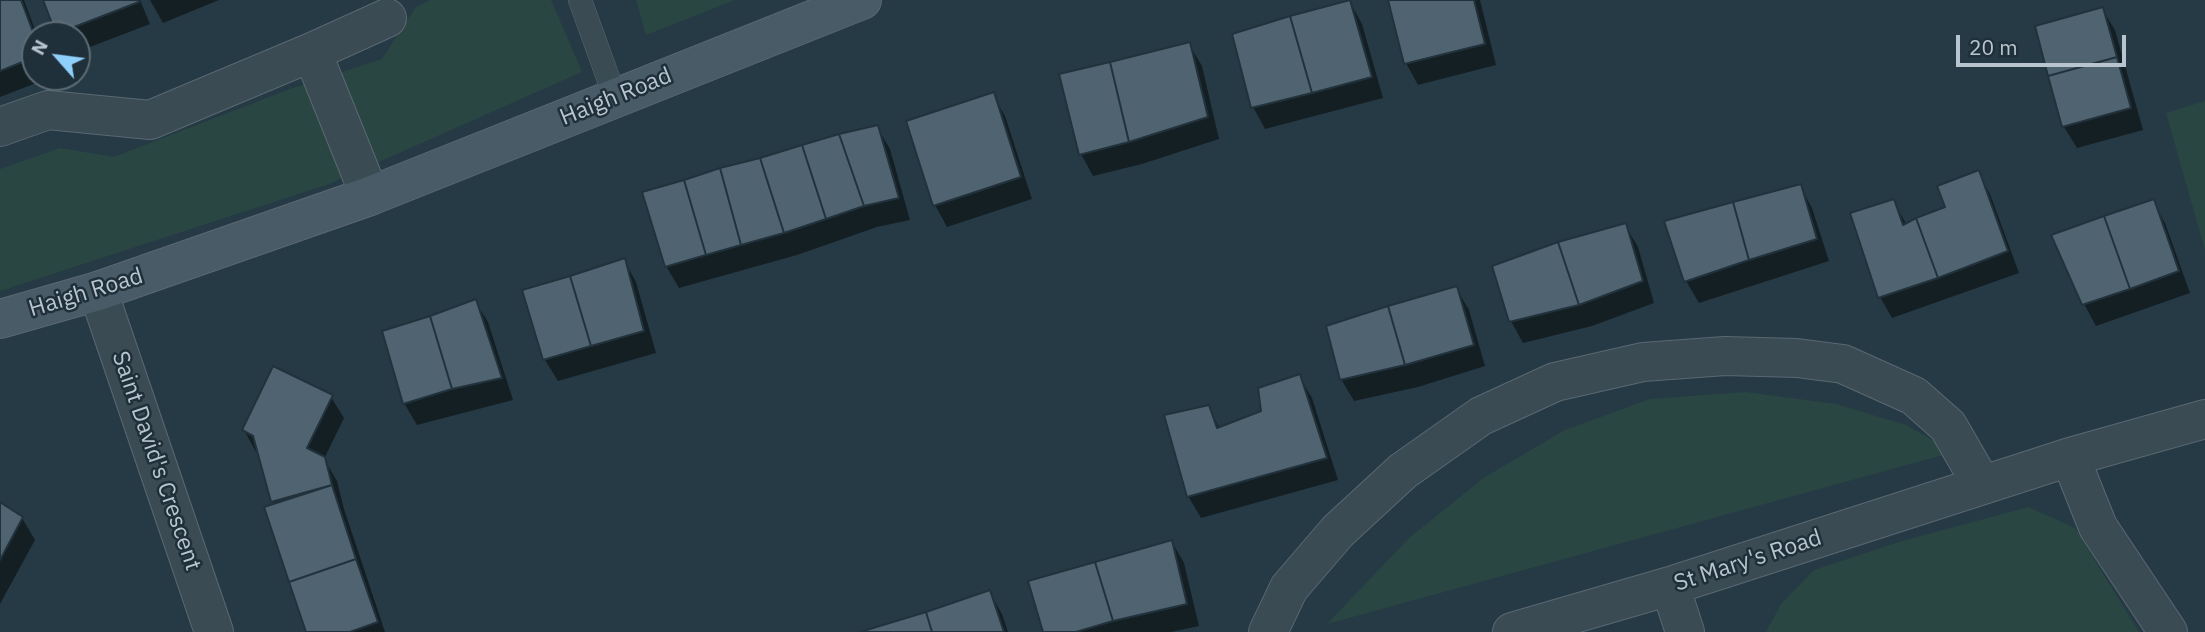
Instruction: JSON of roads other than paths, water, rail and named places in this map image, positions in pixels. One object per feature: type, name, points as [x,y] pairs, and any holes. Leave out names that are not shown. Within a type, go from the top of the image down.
[{"type":"main road","name":"Haigh Road","points":[[0,319],[98,291],[370,196],[862,0]]},
{"type":"street","points":[[0,127],[48,110],[150,120],[387,18]]},
{"type":"street","points":[[312,52],[370,196]]},
{"type":"street","name":"Saint David's Crescent","points":[[98,291],[214,632]]},
{"type":"street","points":[[1268,632],[1289,588],[1338,531],[1403,471],[1480,416],[1555,382],[1643,362],[1725,356],[1797,358],[1843,364],[1914,396],[1948,426],[1982,485]]},
{"type":"street","name":"St Mary's Road","points":[[1512,632],[1670,586],[2070,457],[2205,419]]},
{"type":"street","points":[[2070,457],[2098,527],[2168,632]]},
{"type":"street","points":[[1670,586],[1685,632]]},
{"type":"lane","points":[[580,0],[615,97]]}]
